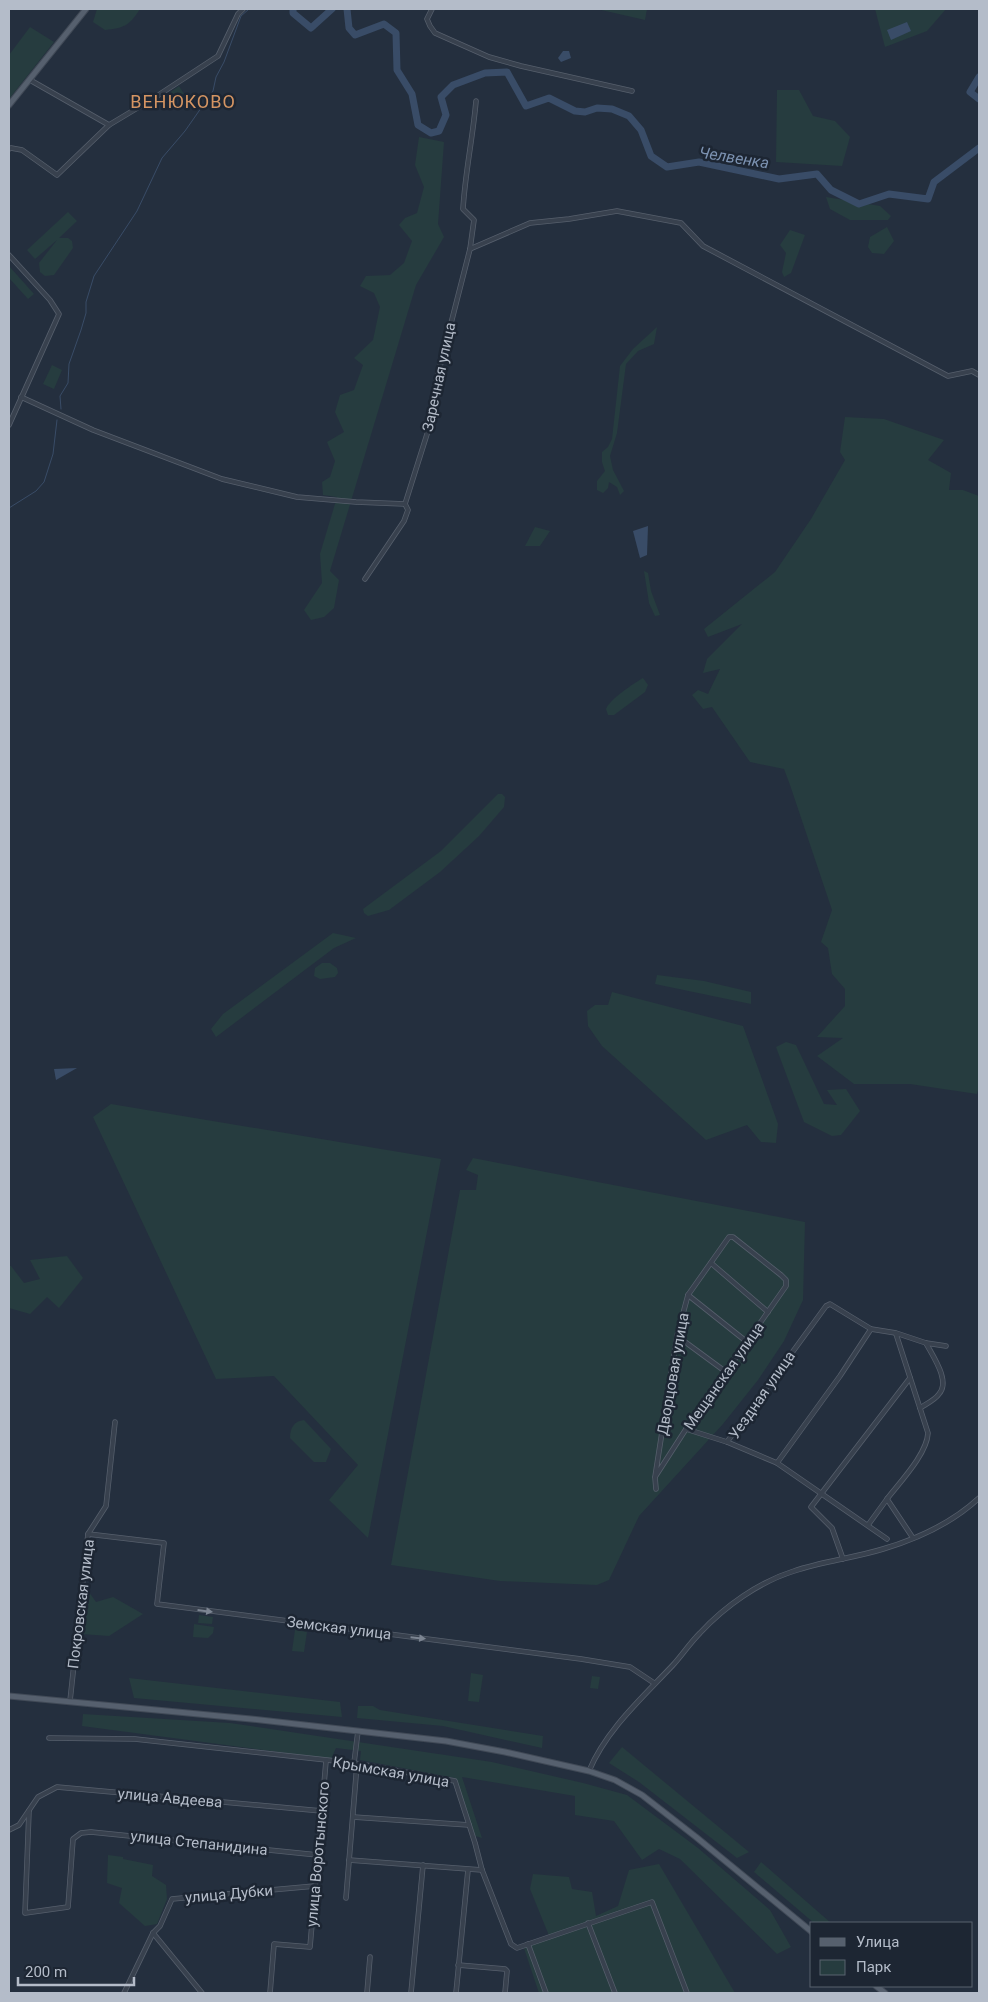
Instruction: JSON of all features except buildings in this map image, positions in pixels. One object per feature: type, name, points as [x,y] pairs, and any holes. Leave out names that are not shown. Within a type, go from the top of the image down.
[{"type":"main road","points":[[9,104],[86,9]]},
{"type":"main road","points":[[9,1696],[358,1731],[455,1743],[588,1771],[615,1780],[642,1795],[810,1930]]},
{"type":"street","points":[[9,149],[22,150],[56,174],[109,125],[218,56],[238,14],[243,9]]},
{"type":"street","points":[[432,9],[427,19],[435,32],[480,53],[521,66],[632,91]]},
{"type":"street","points":[[30,80],[109,125]]},
{"type":"street","name":"Заречная улица","points":[[365,579],[404,521],[408,510],[405,504],[428,432],[436,382],[470,249],[474,220],[462,209],[476,101]]},
{"type":"street","points":[[470,249],[530,223],[617,211],[681,222],[703,246],[948,376],[972,371],[979,375]]},
{"type":"street","points":[[9,255],[50,300],[59,314],[9,425]]},
{"type":"street","points":[[21,397],[93,430],[222,479],[297,497],[405,504]]},
{"type":"street","name":"Дворцовая улица","points":[[656,1488],[655,1477],[678,1336],[688,1295],[729,1237],[733,1237],[781,1275]]},
{"type":"street","points":[[711,1263],[768,1312]]},
{"type":"street","name":"Мещанская улица","points":[[655,1477],[686,1428],[786,1286],[786,1280],[781,1275]]},
{"type":"street","points":[[688,1295],[747,1342]]},
{"type":"street","name":"Уездная улица","points":[[871,1329],[830,1304],[826,1306],[727,1442],[777,1463],[887,1539]]},
{"type":"street","points":[[777,1463],[840,1376],[871,1329],[946,1346]]},
{"type":"street","points":[[868,1525],[928,1442],[928,1433],[896,1334]]},
{"type":"street","points":[[678,1336],[726,1372]]},
{"type":"street","points":[[920,1408],[940,1394],[943,1386],[941,1373],[926,1343]]},
{"type":"street","points":[[843,1559],[832,1528],[811,1507],[910,1378]]},
{"type":"street","name":"Покровская улица","points":[[70,1701],[88,1534],[106,1506],[115,1422]]},
{"type":"street","points":[[686,1428],[727,1442]]},
{"type":"street","points":[[588,1771],[596,1754],[654,1683],[674,1664],[701,1632],[718,1616],[761,1585],[792,1571],[883,1549],[913,1538],[943,1524],[979,1498]]},
{"type":"street","points":[[887,1499],[913,1538]]},
{"type":"street","name":"Земская улица","points":[[88,1534],[164,1543],[157,1604],[562,1656],[630,1667],[654,1683]]},
{"type":"street","name":"улица Воротынского","points":[[346,1898],[358,1731]]},
{"type":"street","name":"Крымская улица","points":[[49,1738],[135,1739],[356,1764],[455,1781],[482,1870],[511,1944],[517,1948],[528,1944]]},
{"type":"street","name":"улица Воротынского","points":[[270,1993],[274,1944],[310,1947],[326,1761]]},
{"type":"street","name":"улица Авдеева","points":[[9,1830],[19,1825],[38,1797],[57,1787],[322,1811]]},
{"type":"street","name":"улица Степанидина","points":[[29,1811],[25,1913],[68,1907],[73,1839],[81,1833],[91,1832],[318,1855]]},
{"type":"street","points":[[353,1817],[469,1825]]},
{"type":"street","points":[[349,1860],[482,1870]]},
{"type":"street","points":[[412,1993],[423,1866]]},
{"type":"street","points":[[456,1993],[468,1870]]},
{"type":"street","name":"улица Дубки","points":[[153,1933],[160,1926],[172,1899],[315,1886]]},
{"type":"street","points":[[546,1993],[528,1944],[614,1914],[654,1903],[687,1993]]},
{"type":"street","points":[[588,1923],[615,1993]]},
{"type":"street","points":[[124,1993],[153,1933],[202,1993]]},
{"type":"street","points":[[367,1993],[370,1956]]},
{"type":"street","points":[[458,1965],[505,1969],[507,1971],[505,1993]]},
{"type":"green space","points":[[97,9],[140,9],[126,25],[105,30],[93,22]]},
{"type":"green space","points":[[597,9],[647,9],[645,20]]},
{"type":"green space","points":[[875,9],[946,9],[927,31],[885,47]]},
{"type":"green space","points":[[30,27],[54,42],[9,99],[9,55]]},
{"type":"green space","points":[[179,86],[184,94],[170,103],[165,96]]},
{"type":"green space","points":[[777,90],[799,90],[813,116],[835,121],[850,137],[842,166],[776,162]]},
{"type":"green space","points":[[419,137],[444,142],[438,224],[444,237],[416,285],[330,571],[339,580],[334,608],[324,617],[311,620],[304,610],[322,583],[320,554],[337,497],[323,495],[322,482],[330,477],[335,461],[327,442],[344,432],[335,412],[340,395],[354,390],[363,365],[354,358],[373,340],[380,307],[374,293],[360,286],[366,276],[390,275],[404,263],[412,241],[399,225],[405,218],[417,213],[424,187],[415,165]]},
{"type":"green space","points":[[826,197],[880,206],[891,216],[888,220],[850,220],[830,209]]},
{"type":"green space","points":[[68,212],[77,221],[59,238],[68,238],[72,241],[73,248],[54,275],[45,276],[40,272],[39,263],[57,240],[35,259],[27,250]]},
{"type":"green space","points":[[887,227],[894,241],[884,254],[872,253],[868,247],[870,237]]},
{"type":"green space","points":[[790,230],[805,235],[791,273],[784,277],[782,272],[786,253],[780,245]]},
{"type":"green space","points":[[9,266],[34,294],[28,299],[9,278]]},
{"type":"green space","points":[[657,327],[654,344],[638,351],[626,364],[617,433],[610,456],[613,470],[624,491],[620,495],[617,487],[609,482],[608,488],[603,493],[597,490],[597,481],[605,471],[602,462],[602,452],[608,447],[612,439],[620,366],[633,349]]},
{"type":"green space","points":[[52,365],[62,370],[54,389],[43,384]]},
{"type":"green space","points":[[845,417],[884,419],[944,440],[928,460],[951,473],[949,490],[963,490],[979,496],[979,1087],[977,1094],[910,1084],[854,1084],[817,1056],[843,1038],[817,1037],[845,1006],[845,989],[832,974],[828,948],[821,942],[832,910],[790,785],[784,769],[750,762],[712,707],[703,709],[692,695],[698,690],[708,694],[720,669],[703,673],[707,659],[742,624],[708,637],[704,629],[775,572],[811,519],[845,460],[840,452]]},
{"type":"green space","points":[[535,527],[550,531],[540,546],[525,546]]},
{"type":"green space","points":[[644,571],[648,573],[651,591],[660,615],[655,616],[649,603]]},
{"type":"green space","points":[[643,678],[648,685],[645,692],[614,715],[608,715],[606,709],[608,705]]},
{"type":"green space","points":[[498,794],[502,794],[505,797],[504,807],[479,836],[440,872],[389,910],[368,916],[364,913],[363,909],[441,851]]},
{"type":"green space","points":[[333,933],[356,938],[334,948],[216,1037],[211,1029],[223,1014]]},
{"type":"green space","points":[[322,963],[330,963],[337,968],[338,973],[335,977],[320,979],[314,976],[315,968]]},
{"type":"green space","points":[[657,975],[704,981],[751,992],[751,1004],[655,984]]},
{"type":"green space","points":[[612,992],[743,1026],[778,1124],[776,1143],[761,1142],[747,1125],[706,1140],[602,1046],[588,1026],[587,1011],[595,1005],[608,1005]]},
{"type":"green space","points":[[786,1042],[796,1045],[824,1104],[837,1105],[827,1090],[846,1089],[860,1111],[841,1135],[832,1136],[804,1122],[776,1047]]},
{"type":"green space","points":[[111,1104],[441,1159],[368,1538],[329,1500],[358,1465],[274,1376],[216,1379],[93,1117]]},
{"type":"green space","points":[[473,1158],[805,1222],[803,1300],[784,1341],[758,1380],[723,1424],[639,1516],[609,1580],[597,1585],[500,1581],[391,1565],[460,1190],[476,1190],[478,1175],[466,1170]]},
{"type":"green space","points":[[67,1256],[83,1278],[59,1308],[47,1297],[30,1314],[9,1308],[9,1266],[24,1283],[40,1279],[30,1260]]},
{"type":"green space","points":[[304,1420],[331,1449],[326,1462],[314,1462],[290,1438],[293,1426]]},
{"type":"green space","points":[[86,1588],[96,1602],[113,1597],[143,1614],[109,1636],[81,1634]]},
{"type":"green space","points":[[199,1615],[213,1617],[212,1624],[198,1623]]},
{"type":"green space","points":[[194,1624],[214,1627],[213,1633],[208,1638],[193,1637]]},
{"type":"green space","points":[[295,1630],[307,1632],[304,1652],[292,1651]]},
{"type":"green space","points":[[471,1673],[483,1675],[479,1702],[468,1701]]},
{"type":"green space","points":[[592,1676],[600,1677],[598,1689],[590,1688]]},
{"type":"green space","points":[[129,1678],[340,1702],[342,1717],[134,1698]]},
{"type":"green space","points":[[358,1706],[373,1706],[380,1710],[543,1736],[542,1748],[443,1726],[357,1718]]},
{"type":"green space","points":[[83,1714],[230,1723],[492,1762],[627,1795],[698,1848],[770,1910],[791,1947],[777,1954],[680,1859],[659,1849],[642,1860],[614,1821],[575,1815],[575,1796],[462,1777],[482,1838],[475,1836],[455,1778],[360,1760],[361,1751],[336,1748],[331,1759],[82,1726]]},
{"type":"green space","points":[[622,1747],[749,1852],[737,1858],[639,1782],[609,1763]]},
{"type":"green space","points":[[108,1855],[153,1865],[152,1876],[166,1885],[167,1899],[157,1924],[145,1926],[119,1903],[122,1888],[107,1883]]},
{"type":"green space","points":[[761,1862],[830,1922],[813,1922],[754,1872]]},
{"type":"green space","points":[[659,1864],[735,1993],[539,1993],[524,1948],[550,1938],[530,1889],[533,1874],[569,1877],[572,1889],[592,1892],[596,1916],[618,1906],[629,1870]]},
{"type":"water","points":[[907,22],[911,31],[891,40],[887,30]]},
{"type":"water","points":[[563,51],[569,51],[571,58],[561,62],[558,58]]},
{"type":"water","points":[[648,526],[647,555],[640,558],[633,531]]},
{"type":"water","points":[[77,1068],[56,1080],[54,1069]]},
{"type":"waterway","points":[[61,409],[60,396],[68,383],[69,364],[86,313],[86,302],[94,276],[137,211],[162,158],[185,131],[213,91],[216,77],[224,62],[241,16],[249,9]]},
{"type":"waterway","name":"Челвенка","points":[[293,9],[293,13],[311,28],[332,9]]},
{"type":"waterway","name":"Челвенка","points":[[347,9],[349,28],[355,35],[384,24],[396,33],[397,70],[412,94],[418,125],[431,133],[439,131],[446,115],[441,97],[453,85],[485,73],[507,72],[526,106],[549,98],[575,111],[585,112],[597,108],[612,109],[629,116],[641,130],[651,156],[667,167],[699,162],[779,179],[817,174],[831,190],[859,204],[889,194],[928,199],[934,182],[979,148]]},
{"type":"waterway","name":"Челвенка","points":[[979,77],[970,92],[979,99]]},
{"type":"waterway","name":"Челвенка","points":[[977,149],[979,152]]},
{"type":"waterway","points":[[9,508],[36,491],[44,482],[53,454],[57,420]]},
{"type":"district","name":"ВЕНЮКОВО","points":[[183,102]]}]
